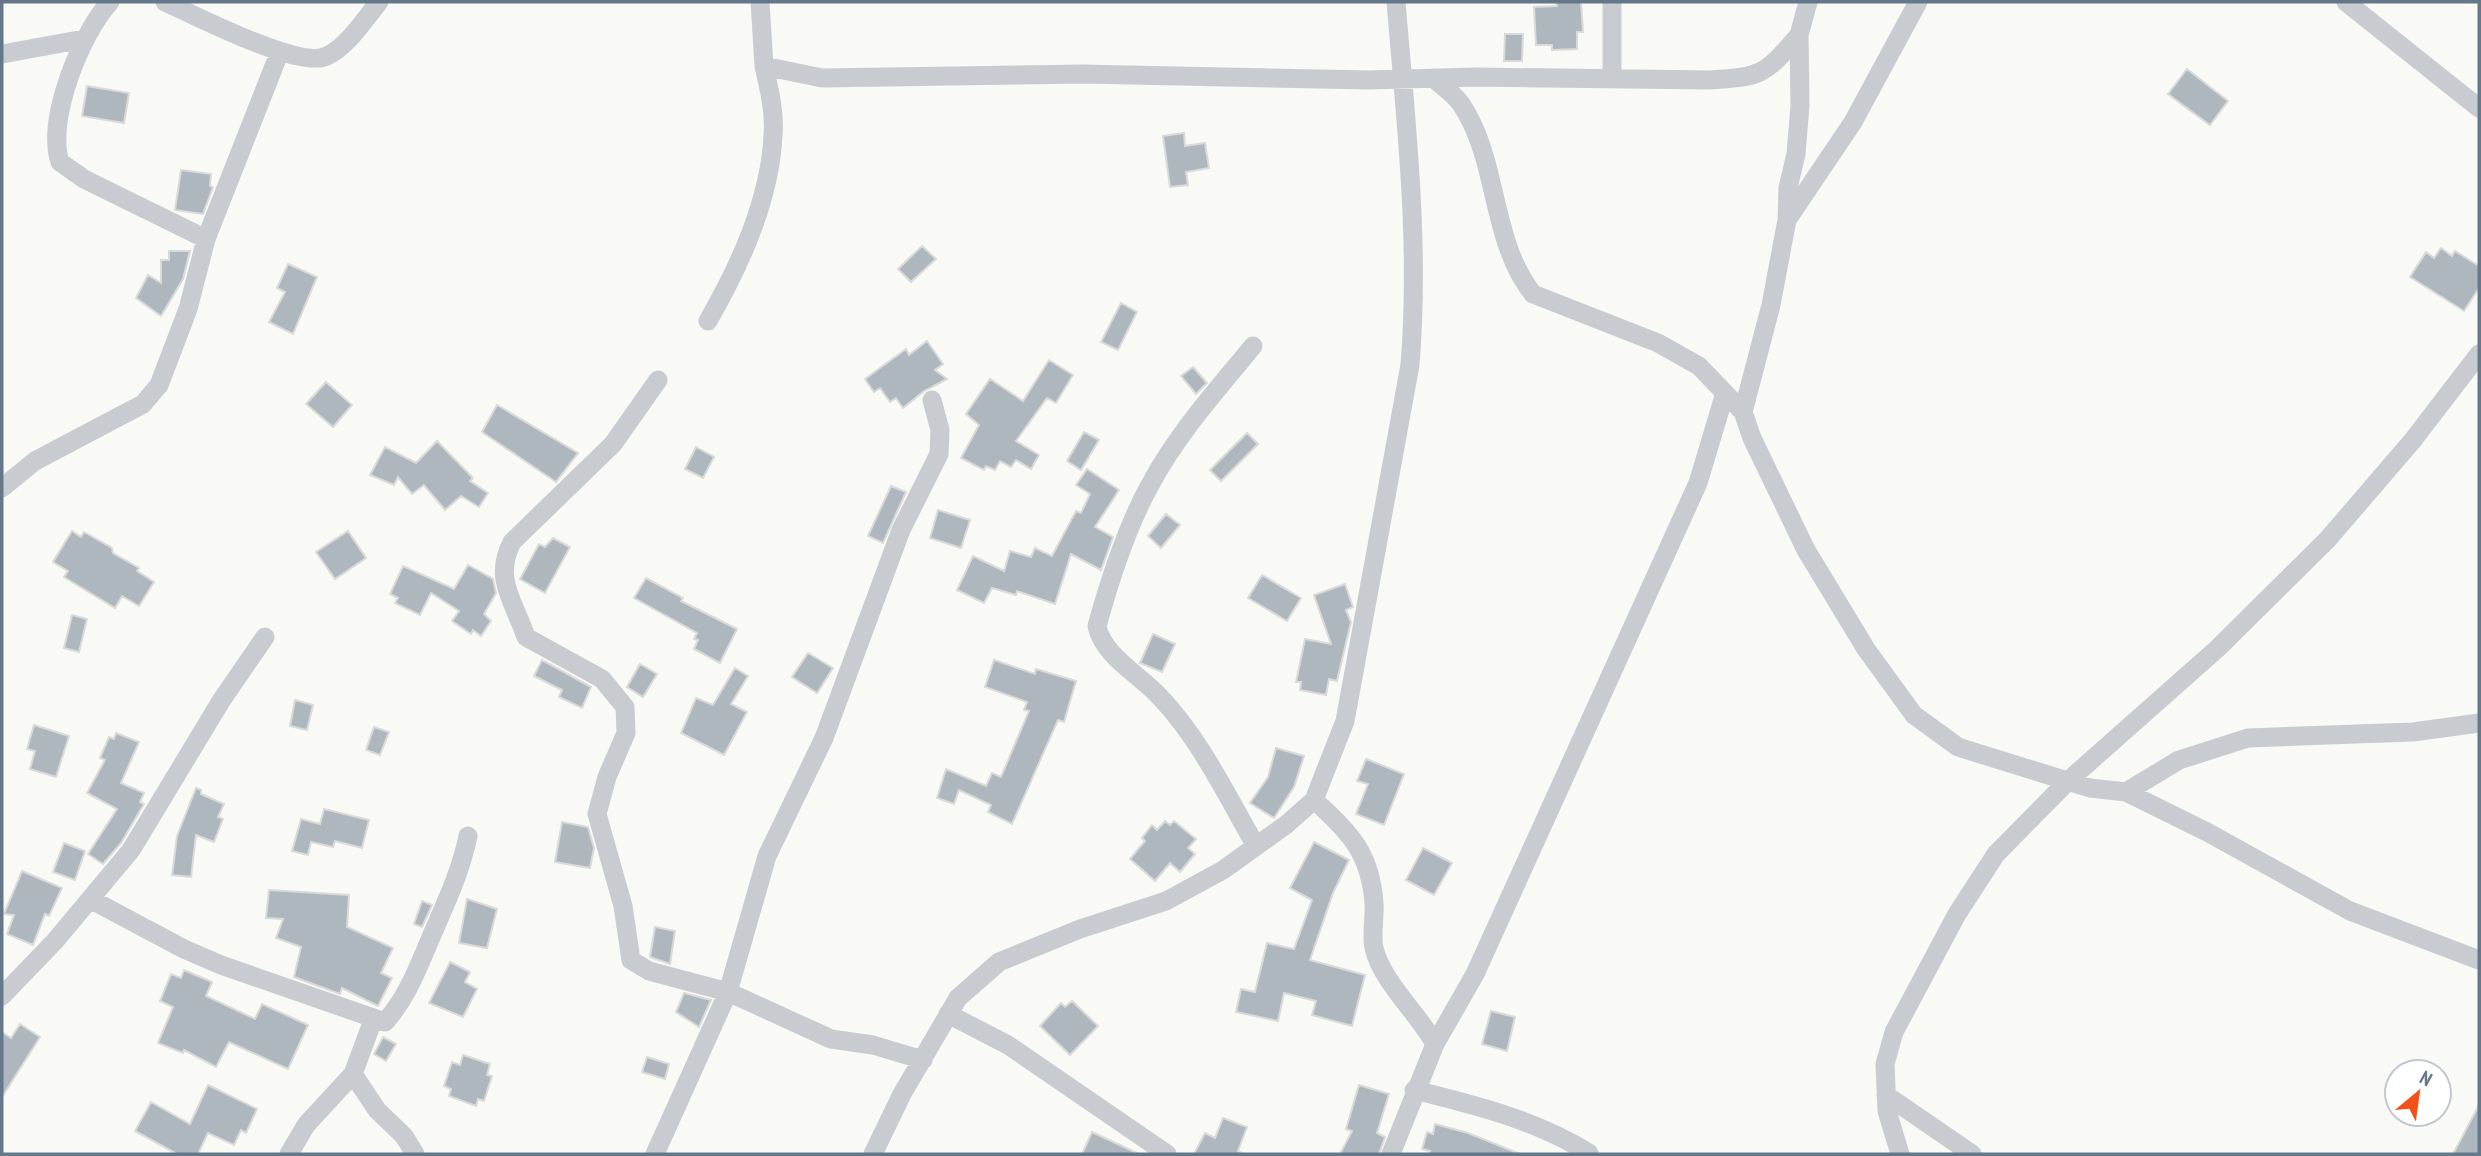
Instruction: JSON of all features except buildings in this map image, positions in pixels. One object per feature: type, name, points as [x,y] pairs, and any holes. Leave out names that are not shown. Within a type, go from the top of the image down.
[{"type":"street","points":[[110,2],[84,39],[73,68],[57,135],[60,162],[84,179],[206,239]]},
{"type":"street","points":[[165,2],[280,51],[313,59],[327,57],[379,2]]},
{"type":"street","points":[[708,321],[746,245],[768,169],[774,135],[772,99],[764,66],[760,2]]},
{"type":"street","points":[[873,1154],[958,998],[999,962],[1080,929],[1166,901],[1223,870],[1314,800],[1345,721],[1410,365],[1414,312],[1414,245],[1396,2]]},
{"type":"street","points":[[1612,2],[1612,79]]},
{"type":"street","points":[[1743,412],[1771,305],[1787,220],[1788,188],[1796,154],[1800,106],[1799,35],[1808,2]]},
{"type":"street","points":[[1787,220],[1847,132],[1918,2]]},
{"type":"street","points":[[2346,2],[2479,108]]},
{"type":"street","points":[[764,66],[822,78],[1083,74],[1402,79],[1744,78],[1768,71],[1799,35]]},
{"type":"street","points":[[2,54],[84,39]]},
{"type":"street","points":[[2,488],[35,461],[143,404],[159,385],[171,360],[188,309],[206,239],[280,51]]},
{"type":"street","points":[[1433,78],[1460,103],[1475,133],[1505,235],[1523,281],[1533,294],[1658,343],[1699,366],[1743,412],[1752,438],[1806,550],[1881,672],[1914,715],[1958,747],[2090,788],[2126,792],[2207,832],[2350,911],[2479,960]]},
{"type":"street","points":[[1253,346],[1184,432],[1150,484],[1124,545],[1097,626],[1099,638],[1112,653],[1139,675],[1179,719],[1256,846]]},
{"type":"street","points":[[1900,1154],[1887,1111],[1886,1095],[1885,1064],[1894,1032],[1956,914],[1996,854],[2069,780],[2218,648],[2328,538],[2477,363]]},
{"type":"street","points":[[658,380],[613,444],[512,542],[504,558],[502,575],[526,637],[602,679],[625,707],[626,733],[607,777],[597,814],[623,906],[627,952],[631,960],[649,971],[728,992],[831,1039],[873,1045],[923,1060]]},
{"type":"street","points":[[1391,1154],[1414,1090],[1435,1044],[1480,962],[1698,483],[1725,393]]},
{"type":"street","points":[[655,1154],[728,992],[767,856],[824,738],[901,530],[939,454],[940,430],[932,400]]},
{"type":"street","points":[[2,996],[131,850],[221,701],[265,637]]},
{"type":"street","points":[[2126,792],[2179,760],[2248,738],[2413,732],[2479,723]]},
{"type":"street","points":[[1314,800],[1339,822],[1360,849],[1373,877],[1374,947],[1403,1000],[1424,1024],[1435,1044]]},
{"type":"street","points":[[90,899],[197,954],[295,988],[373,1020],[385,1022],[399,1007],[461,869],[468,836]]},
{"type":"street","points":[[948,1014],[1009,1045],[1167,1154]]},
{"type":"street","points":[[289,1154],[306,1125],[353,1074],[373,1020]]},
{"type":"street","points":[[353,1074],[377,1110],[404,1136],[415,1154]]},
{"type":"street","points":[[1414,1090],[1524,1121],[1557,1134],[1589,1153]]},
{"type":"street","points":[[1886,1095],[1972,1154]]}]
